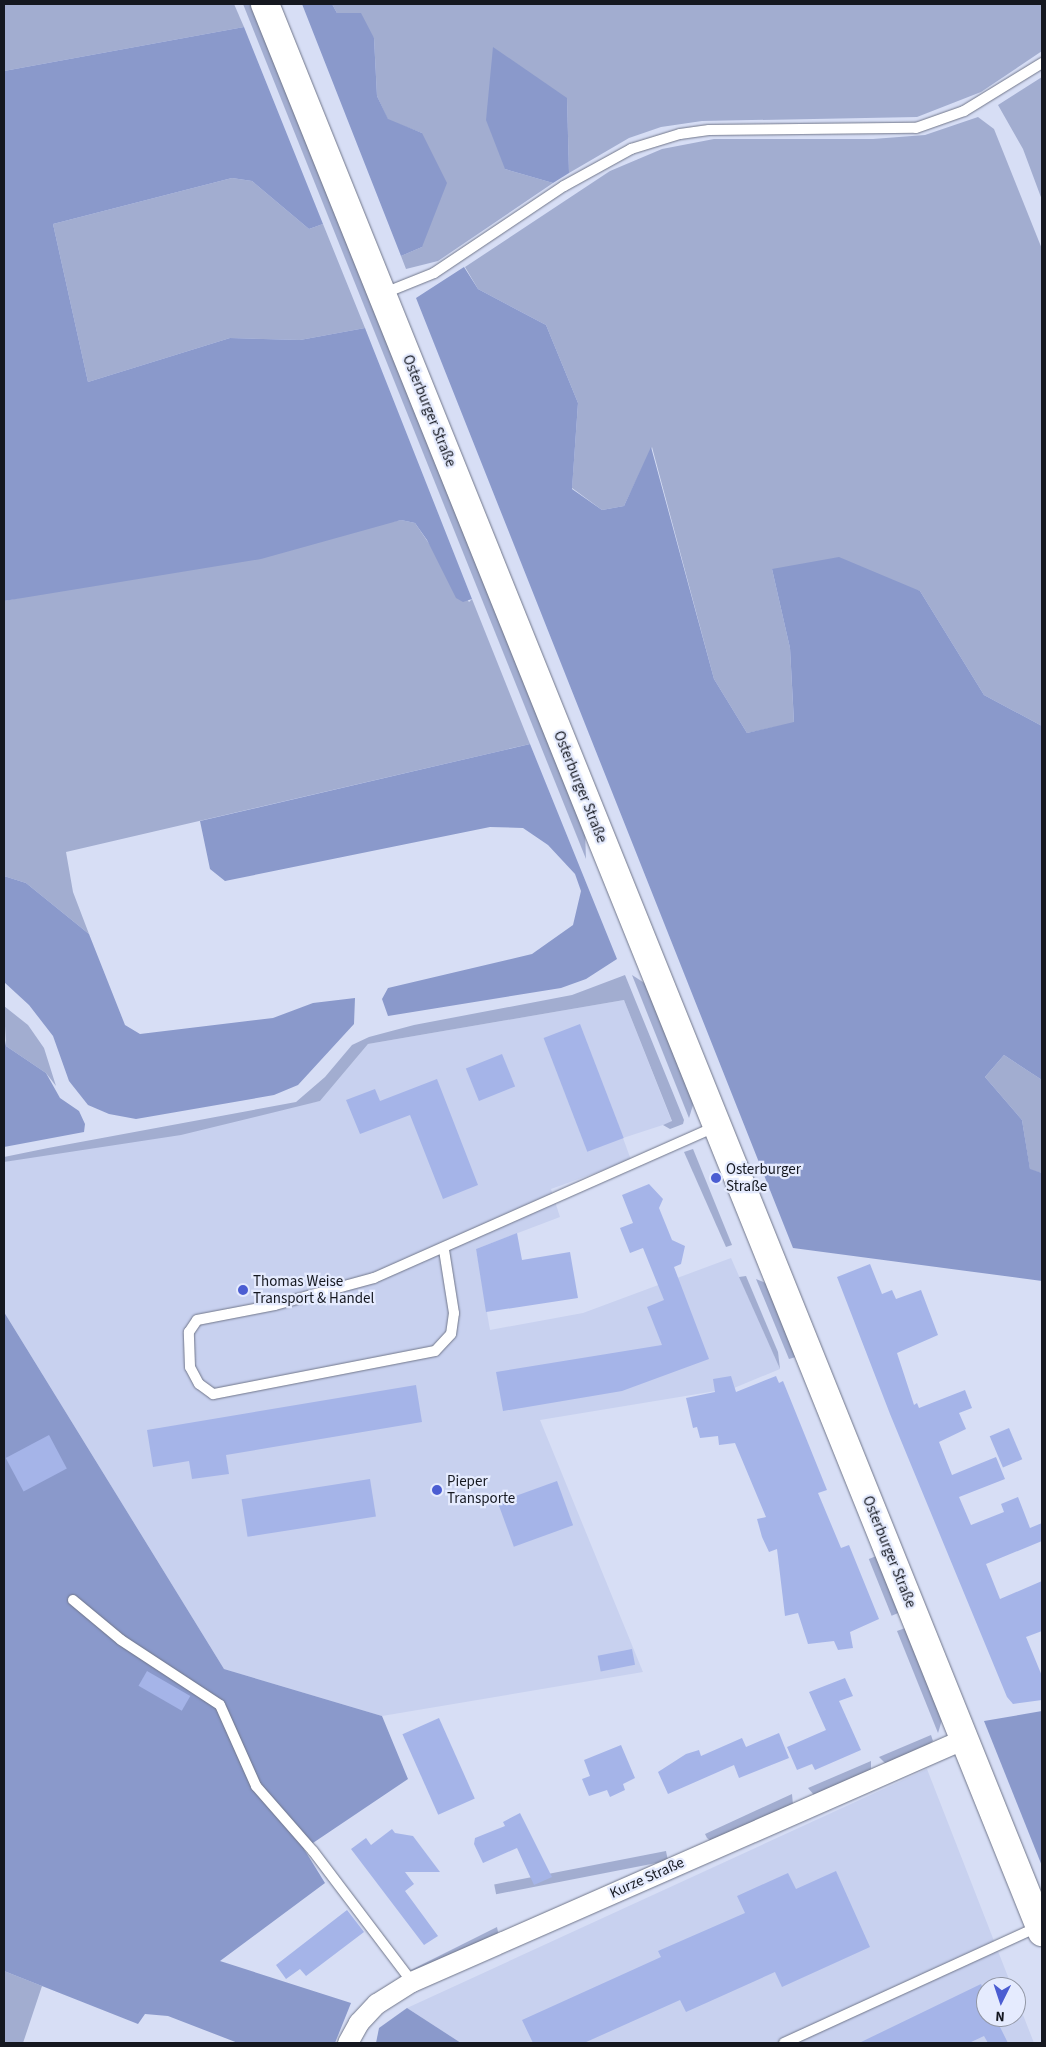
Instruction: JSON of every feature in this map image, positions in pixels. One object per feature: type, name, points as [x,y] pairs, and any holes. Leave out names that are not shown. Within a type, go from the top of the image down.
[{"type":"street","name":"Osterburger Straße","points":[[265,4],[715,1127],[1041,1928]]},
{"type":"street","name":"Kurze Straße","points":[[348,2043],[358,2023],[377,2004],[412,1982],[965,1739]]},
{"type":"lane","points":[[382,294],[434,273],[564,186],[631,149],[680,134],[709,130],[916,128],[964,111],[1042,63]]},
{"type":"lane","points":[[444,1250],[454,1313],[451,1334],[435,1351],[213,1394],[199,1384],[190,1367],[189,1332],[197,1320],[331,1291],[444,1250],[715,1127]]},
{"type":"lane","points":[[73,1600],[120,1640],[220,1705],[256,1786],[313,1851],[412,1982]]},
{"type":"lane","points":[[784,2043],[1041,1928]]},
{"type":"shaded area","points":[[4,4],[234,4],[244,27],[4,71]]},
{"type":"shaded area","points":[[243,4],[252,4],[585,831],[586,859]]},
{"type":"shaded area","points":[[302,4],[332,4],[337,13],[361,13],[374,38],[377,96],[388,119],[422,133],[447,183],[422,247],[401,256]]},
{"type":"shaded area","points":[[332,4],[1042,4],[1042,51],[981,92],[917,117],[702,121],[661,127],[629,138],[569,173],[567,98],[505,169],[553,183],[438,261],[406,269],[401,256],[422,247],[422,133],[388,120],[377,96],[374,38],[337,13]]},
{"type":"shaded area","points":[[244,27],[323,224],[309,229],[252,181],[232,178],[53,224],[88,382],[230,338],[300,340],[365,328],[472,599],[463,602],[456,598],[427,540],[415,523],[401,520],[261,559],[4,601],[4,71]]},
{"type":"shaded area","points":[[493,47],[567,98],[569,173],[553,183],[505,169],[486,120]]},
{"type":"shaded area","points":[[1042,77],[1042,200],[1023,149],[998,105]]},
{"type":"shaded area","points":[[978,117],[994,129],[1042,249],[1042,726],[984,695],[920,591],[772,569],[790,648],[794,723],[747,733],[714,679],[652,447],[624,506],[602,510],[572,488],[578,403],[546,325],[478,289],[465,267],[610,171],[662,149],[714,139],[873,139],[925,135]]},
{"type":"shaded area","points":[[232,178],[252,181],[309,229],[323,224],[365,328],[300,340],[230,338],[88,382],[53,224]]},
{"type":"shaded area","points":[[464,267],[478,289],[546,325],[578,403],[572,489],[602,510],[624,506],[651,447],[714,679],[747,733],[794,722],[790,648],[772,569],[839,557],[920,591],[984,695],[1042,726],[1042,1080],[1004,1055],[985,1077],[1022,1120],[1030,1169],[1042,1173],[1042,1281],[793,1248],[416,298]]},
{"type":"shaded area","points":[[401,520],[415,523],[469,602],[472,599],[530,744],[66,852],[73,892],[89,934],[26,883],[4,876],[4,601]]},
{"type":"shaded area","points":[[530,744],[617,959],[586,979],[561,988],[388,1016],[382,999],[388,988],[532,954],[573,925],[581,891],[575,874],[548,845],[523,828],[490,827],[225,881],[210,869],[200,821]]},
{"type":"shaded area","points":[[4,876],[26,883],[89,934],[125,1025],[140,1034],[273,1018],[313,1003],[355,998],[354,1024],[298,1085],[274,1095],[136,1119],[109,1114],[88,1105],[69,1081],[53,1036],[29,1005],[4,982]]},
{"type":"shaded area","points":[[625,975],[684,1120],[683,1124],[670,1129],[663,1125],[672,1121],[624,1000],[368,1044],[320,1101],[181,1135],[4,1162],[4,1157],[296,1102],[325,1077],[352,1045],[369,1037],[414,1025],[572,995]]},
{"type":"shaded area","points":[[632,975],[646,984],[691,1089],[693,1105],[689,1118]]},
{"type":"shaded area","name":"Thomas Weise Transport & Handel","points":[[624,1000],[672,1122],[623,1138],[631,1160],[551,1189],[560,1217],[476,1249],[490,1330],[583,1313],[731,1258],[780,1369],[734,1388],[540,1420],[643,1672],[382,1716],[224,1669],[4,1312],[4,1162],[320,1101],[368,1044]]},
{"type":"shaded area","points":[[4,1006],[28,1025],[44,1048],[56,1086],[46,1073],[6,1046]]},
{"type":"shaded area","points":[[4,1035],[6,1046],[46,1073],[60,1098],[79,1111],[85,1124],[84,1132],[4,1147]]},
{"type":"shaded area","points":[[1004,1055],[1042,1080],[1042,1173],[1030,1170],[1022,1120],[985,1077]]},
{"type":"shaded area","points":[[693,1149],[732,1245],[726,1247],[684,1152]]},
{"type":"shaded area","points":[[746,1276],[778,1352],[780,1369],[739,1277]]},
{"type":"shaded area","points":[[756,1279],[768,1284],[799,1356],[789,1359]]},
{"type":"shaded area","points":[[4,1312],[224,1669],[382,1716],[408,1779],[304,1849],[325,1883],[220,1961],[351,2003],[335,2043],[238,2043],[168,2016],[145,2014],[138,2024],[4,1971]]},
{"type":"shaded area","points":[[879,1555],[902,1612],[892,1616],[869,1559]]},
{"type":"shaded area","points":[[908,1627],[942,1720],[938,1733],[897,1631]]},
{"type":"shaded area","points":[[1042,1711],[1042,1866],[984,1721]]},
{"type":"shaded area","points":[[931,1735],[933,1741],[926,1747],[886,1764],[879,1757]]},
{"type":"shaded area","points":[[871,1761],[871,1770],[814,1795],[808,1788]]},
{"type":"shaded area","points":[[927,1769],[1008,1977],[976,1977],[976,2027],[1026,2027],[1026,2023],[1034,2043],[461,2043],[407,2008]]},
{"type":"shaded area","points":[[792,1794],[793,1805],[712,1842],[705,1834]]},
{"type":"shaded area","points":[[666,1851],[668,1861],[496,1894],[494,1884]]},
{"type":"shaded area","points":[[497,1927],[499,1937],[416,1974],[411,1970]]},
{"type":"shaded area","points":[[4,1971],[42,1986],[23,2043],[4,2043]]},
{"type":"shaded area","points":[[407,2008],[461,2043],[376,2043],[379,2028]]},
{"type":"building","points":[[580,1024],[624,1138],[587,1152],[544,1038]]},
{"type":"building","points":[[502,1054],[515,1086],[479,1101],[466,1069]]},
{"type":"building","points":[[437,1079],[478,1185],[443,1199],[410,1115],[360,1134],[346,1100],[375,1089],[380,1101]]},
{"type":"building","points":[[649,1184],[663,1199],[659,1208],[672,1240],[685,1246],[681,1264],[674,1267],[709,1359],[622,1391],[503,1411],[496,1372],[662,1345],[647,1307],[664,1300],[643,1248],[630,1253],[620,1228],[633,1223],[622,1195]]},
{"type":"building","points":[[517,1233],[522,1260],[570,1252],[578,1298],[486,1312],[476,1249]]},
{"type":"building","points":[[870,1264],[882,1294],[892,1290],[896,1299],[921,1290],[938,1335],[897,1353],[914,1405],[917,1403],[919,1408],[965,1390],[972,1408],[959,1413],[966,1429],[939,1442],[952,1475],[996,1457],[1005,1479],[959,1497],[971,1525],[1004,1512],[1001,1504],[1018,1497],[1030,1528],[1042,1523],[1042,1541],[986,1564],[1000,1599],[1042,1581],[1042,1631],[1026,1637],[1042,1676],[1042,1700],[1013,1704],[1007,1697],[890,1414],[837,1277]]},
{"type":"building","points":[[731,1376],[736,1392],[776,1376],[779,1383],[783,1381],[827,1490],[818,1493],[841,1548],[849,1545],[879,1619],[850,1632],[853,1648],[838,1650],[834,1641],[808,1644],[798,1613],[785,1616],[777,1549],[769,1552],[762,1537],[757,1519],[766,1517],[735,1443],[719,1445],[718,1436],[700,1438],[697,1427],[693,1428],[686,1398],[715,1392],[713,1379]]},
{"type":"building","points":[[416,1385],[422,1422],[226,1455],[229,1474],[192,1479],[189,1461],[153,1467],[147,1430]]},
{"type":"building","points":[[1009,1428],[1022,1459],[1003,1468],[990,1436]]},
{"type":"building","points":[[49,1435],[67,1469],[24,1492],[6,1458]]},
{"type":"building","points":[[370,1479],[376,1517],[248,1537],[242,1499]]},
{"type":"building","points":[[557,1481],[573,1525],[514,1547],[498,1503]]},
{"type":"building","points":[[632,1649],[635,1665],[601,1671],[598,1656]]},
{"type":"building","points":[[147,1671],[190,1696],[182,1711],[138,1686]]},
{"type":"building","points":[[845,1678],[853,1696],[839,1701],[861,1750],[815,1770],[812,1764],[797,1770],[787,1747],[826,1730],[809,1692]]},
{"type":"building","points":[[439,1718],[475,1798],[438,1815],[402,1734]]},
{"type":"building","points":[[779,1733],[789,1758],[739,1778],[734,1765],[668,1794],[658,1772],[686,1754],[699,1750],[701,1756],[742,1738],[746,1747]]},
{"type":"building","points":[[621,1745],[635,1778],[623,1784],[625,1790],[610,1797],[607,1790],[589,1796],[582,1779],[590,1776],[584,1760]]},
{"type":"building","points":[[520,1813],[552,1877],[534,1885],[517,1848],[483,1863],[474,1844],[475,1838],[505,1826],[503,1822]]},
{"type":"building","points":[[392,1829],[395,1833],[413,1836],[440,1872],[405,1872],[414,1884],[405,1891],[438,1936],[424,1945],[351,1849],[366,1838],[371,1845]]},
{"type":"building","points":[[836,1871],[870,1947],[782,1987],[775,1972],[686,2012],[680,2000],[584,2043],[533,2043],[522,2020],[661,1957],[658,1951],[745,1913],[737,1896],[788,1873],[796,1889]]},
{"type":"building","points":[[347,1910],[364,1932],[306,1976],[300,1969],[286,1979],[276,1965]]},
{"type":"building","points":[[976,1986],[976,2027],[1000,2027],[1008,2043],[988,2043],[984,2036],[969,2043],[859,2043]]},
{"type":"place","name":"Osterburger Straße","points":[[716,1178]]},
{"type":"place","name":"Thomas Weise Transport & Handel","points":[[243,1290]]},
{"type":"place","name":"Pieper Transporte","points":[[437,1490]]}]
